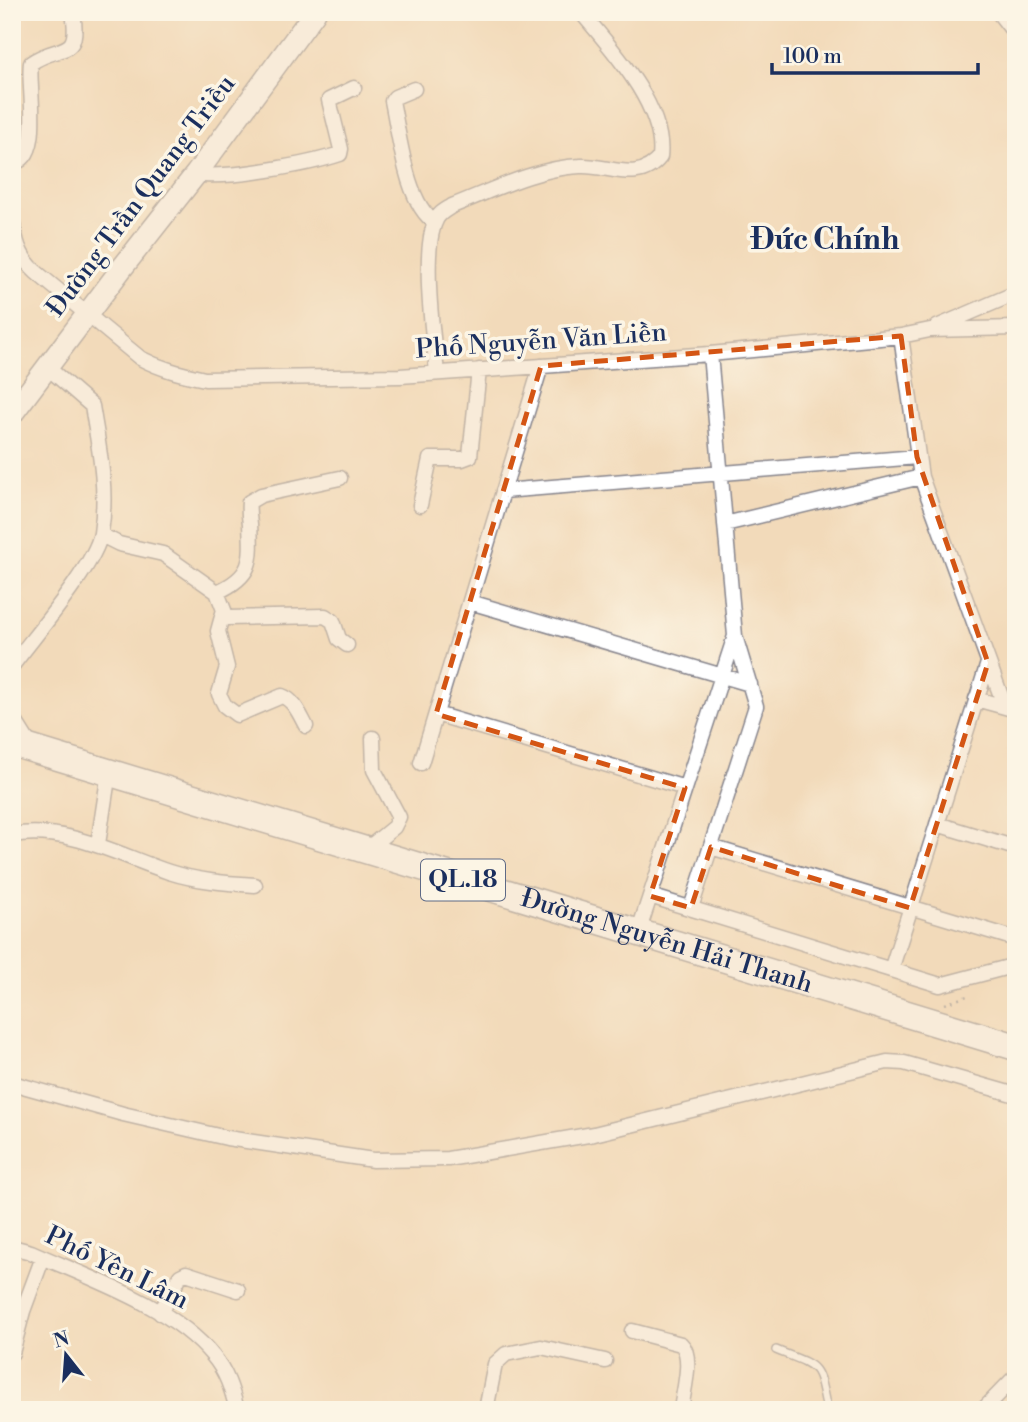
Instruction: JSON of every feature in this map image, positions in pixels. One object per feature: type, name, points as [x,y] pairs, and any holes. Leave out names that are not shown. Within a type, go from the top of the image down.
[{"type":"highway","name":"Đường Nguyễn Hải Thanh","points":[[22,746],[917,1016]]},
{"type":"highway","name":"QL.18","points":[[917,1016],[1016,1047]]},
{"type":"main road","name":"Đường Trần Quang Triều","points":[[12,414],[196,174],[315,12]]},
{"type":"street","points":[[12,163],[26,156],[32,141],[31,63],[71,45],[76,33],[73,12]]},
{"type":"street","points":[[437,372],[430,309],[429,267],[435,222],[439,215],[452,206],[543,172],[587,166],[631,173],[648,168],[660,157],[658,130],[644,96],[618,56],[581,12]]},
{"type":"street","points":[[998,12],[1016,35]]},
{"type":"street","points":[[196,174],[211,176],[275,168],[314,162],[340,154],[329,100],[354,88]]},
{"type":"street","points":[[414,89],[392,101],[410,180],[420,208],[427,218],[435,222]]},
{"type":"street","name":"Phố Nguyễn Văn Liền","points":[[12,216],[15,239],[28,264],[87,314],[140,358],[156,366],[205,379],[373,376],[479,370],[710,354],[901,336],[930,330],[1016,329]]},
{"type":"street","points":[[930,330],[1016,293]]},
{"type":"street","points":[[901,336],[921,477],[988,663],[1010,708]]},
{"type":"street","points":[[691,908],[756,706],[735,636],[710,354]]},
{"type":"street","points":[[421,763],[541,366]]},
{"type":"street","points":[[12,666],[89,563],[101,535],[105,481],[92,405],[47,367]]},
{"type":"street","points":[[420,505],[430,459],[462,459],[470,456],[479,370]]},
{"type":"street","points":[[503,491],[917,457]]},
{"type":"street","points":[[725,524],[921,477]]},
{"type":"street","points":[[217,592],[234,584],[251,562],[249,502],[261,495],[340,478]]},
{"type":"street","points":[[101,535],[119,544],[163,554],[217,592],[227,618],[325,616],[333,621],[339,639],[347,645]]},
{"type":"street","points":[[470,602],[750,684]]},
{"type":"street","points":[[223,613],[218,631],[227,667],[219,694],[225,706],[237,715],[286,696],[306,726]]},
{"type":"street","points":[[638,933],[735,636]]},
{"type":"street","points":[[891,970],[988,663]]},
{"type":"street","points":[[976,699],[1010,708]]},
{"type":"street","points":[[436,714],[685,788]]},
{"type":"street","points":[[12,716],[22,746]]},
{"type":"street","points":[[366,850],[394,827],[399,817],[374,770],[373,738]]},
{"type":"street","points":[[98,844],[109,772]]},
{"type":"street","points":[[937,824],[1016,848]]},
{"type":"street","points":[[12,835],[48,834],[98,844],[185,877],[255,885]]},
{"type":"street","points":[[711,847],[1016,939]]},
{"type":"street","points":[[650,896],[940,985],[1016,965]]},
{"type":"street","points":[[12,1083],[123,1114],[227,1138],[373,1160],[448,1159],[594,1135],[887,1062],[904,1063],[1016,1095]]},
{"type":"street","name":"Phố Yên Lâm","points":[[12,1247],[43,1258],[184,1327],[214,1356],[231,1385],[237,1410]]},
{"type":"street","points":[[12,1353],[23,1311],[43,1258]]},
{"type":"street","points":[[160,1313],[180,1276],[186,1273],[238,1290]]},
{"type":"street","points":[[632,1331],[685,1347],[688,1357],[681,1410]]},
{"type":"street","points":[[486,1410],[495,1364],[506,1354],[541,1347],[606,1362]]},
{"type":"street","points":[[984,1410],[1016,1376]]},
{"type":"lane","points":[[776,1350],[817,1369],[827,1410]]},
{"type":"path","points":[[917,1016],[967,996],[975,975]]},
{"type":"highlighted area","points":[[901,336],[917,457],[988,663],[910,908],[711,847],[691,908],[650,896],[685,788],[436,714],[541,366]]},
{"type":"district","name":"Đức Chính","points":[[825,240]]}]
